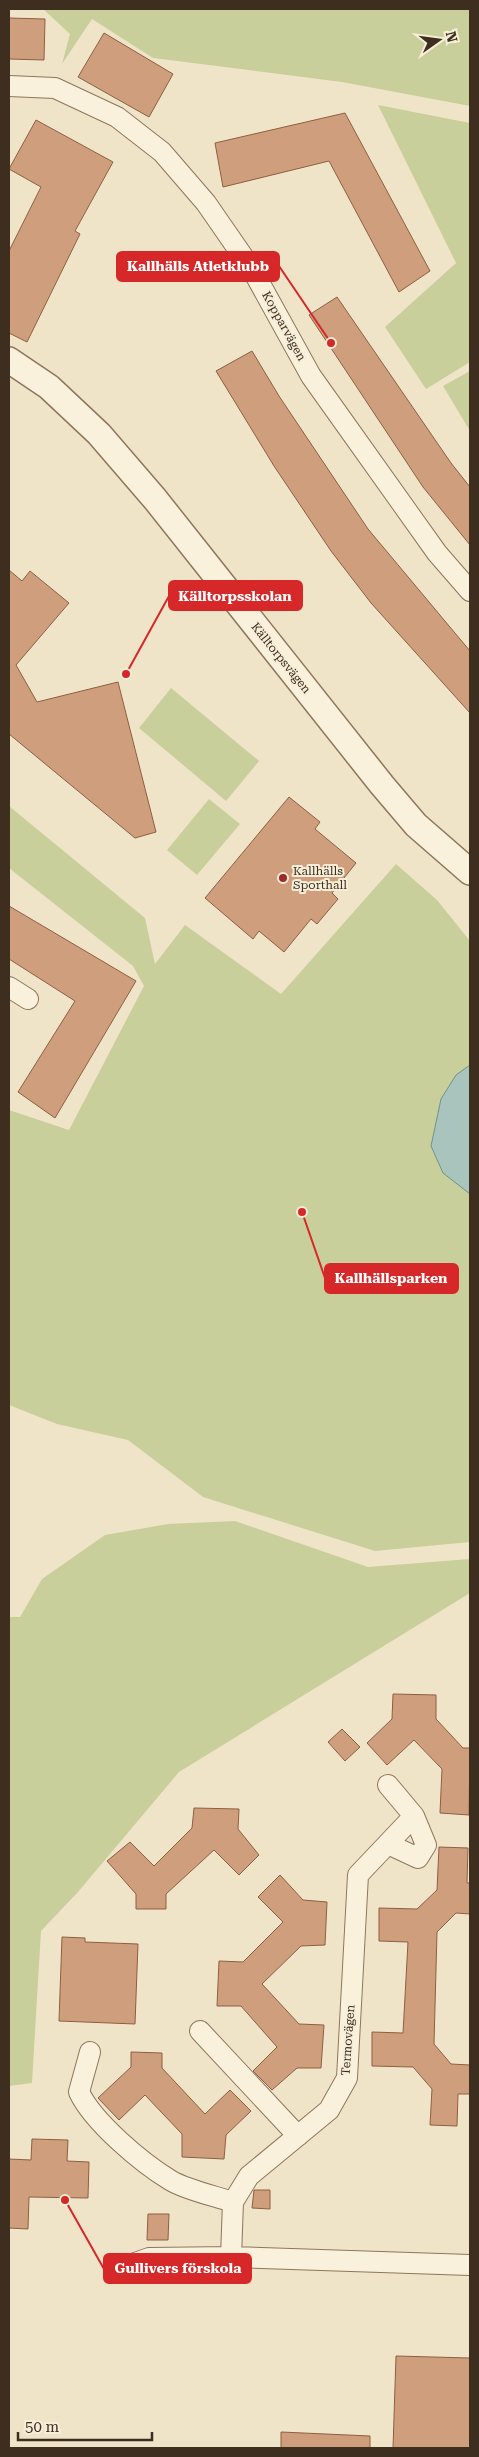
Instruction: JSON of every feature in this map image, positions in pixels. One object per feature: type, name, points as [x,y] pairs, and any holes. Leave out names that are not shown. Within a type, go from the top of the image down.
[{"type":"street","name":"Kopparvägen","points":[[9,86],[54,88],[117,117],[162,152],[206,204],[253,271],[311,376],[437,553],[470,591]]},
{"type":"street","name":"Källtorpsvägen","points":[[9,360],[50,387],[99,434],[155,499],[399,805],[416,825],[470,872]]},
{"type":"street","points":[[9,988],[28,999]]},
{"type":"street","points":[[388,1785],[414,1816],[426,1845],[418,1858],[388,1844]]},
{"type":"street","name":"Termovägen","points":[[231,2257],[233,2202],[248,2176],[329,2110],[347,2078],[358,1875],[414,1816]]},
{"type":"street","points":[[200,2031],[298,2136]]},
{"type":"street","points":[[90,2052],[79,2092],[85,2105],[112,2135],[171,2181],[233,2202]]},
{"type":"street","points":[[121,2268],[148,2258],[231,2257],[470,2265]]},
{"type":"green space","points":[[43,9],[470,9],[470,106],[342,82],[153,58],[92,19],[62,64],[70,34]]},
{"type":"green space","points":[[378,105],[470,123],[470,362],[426,389],[385,327],[456,263]]},
{"type":"green space","points":[[470,371],[470,431],[443,386]]},
{"type":"green space","points":[[171,688],[259,761],[226,801],[139,728]]},
{"type":"green space","points":[[209,799],[240,824],[197,875],[167,850]]},
{"type":"green space","points":[[9,806],[145,918],[155,964],[185,925],[281,994],[396,864],[437,900],[470,941],[470,1542],[375,1551],[203,1497],[128,1440],[57,1424],[9,1405],[9,1110],[69,1130],[144,986],[133,966],[9,868]]},
{"type":"green space","points":[[235,1521],[368,1567],[470,1559],[470,1593],[179,1772],[78,1892],[41,1931],[32,2083],[9,2086],[9,1617],[20,1617],[42,1579],[105,1535],[168,1524]]},
{"type":"water","points":[[470,1065],[470,1194],[443,1173],[431,1146],[441,1099],[456,1075]]},
{"type":"building","points":[[9,18],[45,19],[44,60],[9,59]]},
{"type":"building","points":[[104,33],[173,74],[149,117],[78,77]]},
{"type":"building","points":[[345,113],[430,271],[399,292],[329,161],[223,187],[215,143]]},
{"type":"building","points":[[36,120],[113,162],[75,231],[80,234],[27,342],[9,333],[9,251],[41,187],[9,169]]},
{"type":"building","points":[[337,297],[451,463],[470,487],[470,545],[423,487],[309,315]]},
{"type":"building","points":[[252,351],[279,396],[368,529],[470,651],[470,713],[371,603],[331,551],[274,466],[216,371]]},
{"type":"building","points":[[9,570],[22,581],[30,571],[69,603],[16,665],[37,702],[118,682],[156,832],[135,838],[9,734]]},
{"type":"building","name":"Kallhälls Sporthall","points":[[289,797],[320,822],[315,829],[356,863],[332,893],[338,899],[317,924],[311,919],[284,952],[259,931],[253,939],[205,898]]},
{"type":"building","points":[[9,906],[136,981],[55,1118],[18,1092],[75,1001],[9,959]]},
{"type":"building","points":[[393,1694],[436,1695],[436,1719],[463,1748],[470,1748],[469,1815],[440,1813],[442,1769],[414,1740],[387,1765],[367,1743],[392,1719]]},
{"type":"building","points":[[342,1729],[360,1747],[345,1761],[328,1742]]},
{"type":"building","points":[[194,1808],[239,1809],[238,1829],[259,1855],[239,1875],[214,1850],[166,1894],[166,1909],[136,1909],[136,1894],[107,1861],[130,1842],[154,1866],[192,1828]]},
{"type":"building","points":[[439,1847],[468,1848],[467,1883],[470,1883],[470,1914],[456,1913],[437,1932],[434,2044],[451,2064],[470,2065],[470,2094],[458,2094],[457,2126],[430,2125],[432,2089],[413,2067],[372,2066],[372,2032],[403,2033],[408,1942],[379,1941],[379,1908],[417,1909],[437,1890]]},
{"type":"building","points":[[280,1875],[303,1900],[327,1902],[325,1945],[301,1946],[262,1984],[299,2024],[324,2025],[321,2068],[297,2068],[272,2090],[253,2071],[277,2047],[241,2006],[217,2006],[219,1961],[243,1962],[283,1922],[258,1897]]},
{"type":"building","points":[[62,1937],[85,1938],[85,1942],[138,1944],[135,2024],[59,2021]]},
{"type":"building","points":[[131,2052],[162,2053],[162,2068],[205,2114],[230,2090],[251,2111],[226,2135],[224,2159],[182,2157],[182,2134],[145,2095],[119,2120],[98,2098],[131,2067]]},
{"type":"building","points":[[32,2139],[68,2140],[67,2161],[89,2162],[88,2198],[29,2197],[28,2229],[9,2228],[9,2159],[31,2160]]},
{"type":"building","points":[[254,2190],[270,2190],[270,2209],[252,2208]]},
{"type":"building","points":[[148,2214],[169,2214],[168,2240],[147,2240]]},
{"type":"building","points":[[396,2356],[470,2358],[470,2448],[393,2448]]},
{"type":"building","points":[[281,2432],[370,2436],[370,2448],[281,2448]]},
{"type":"place","name":"Kallhälls Atletklubb","points":[[331,343]]},
{"type":"place","name":"Källtorpsskolan","points":[[126,674]]},
{"type":"place","name":"Kallhälls Sporthall","points":[[283,878]]},
{"type":"place","name":"Kallhällsparken","points":[[302,1212]]},
{"type":"place","name":"Gullivers förskola","points":[[65,2200]]}]
